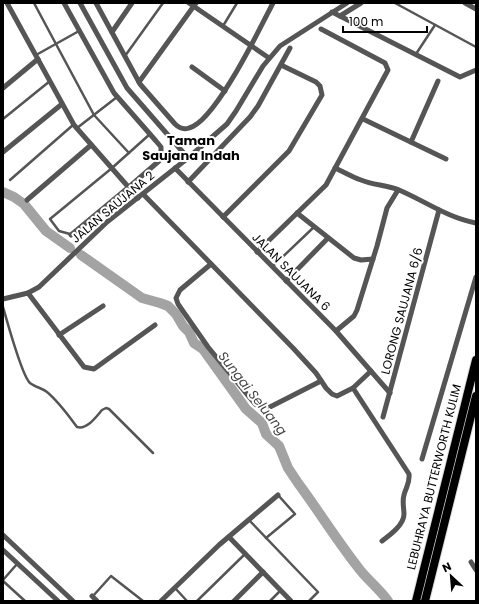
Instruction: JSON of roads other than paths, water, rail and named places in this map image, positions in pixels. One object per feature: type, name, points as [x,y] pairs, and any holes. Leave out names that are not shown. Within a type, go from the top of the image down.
[{"type":"highway","name":"LEBUHRAYA BUTTERWORTH KULIM","points":[[416,601],[476,360]]},
{"type":"highway","name":"LEBUHRAYA BUTTERWORTH KULIM","points":[[425,601],[476,396]]},
{"type":"street","points":[[7,3],[75,127],[138,198]]},
{"type":"street","points":[[64,3],[117,97],[161,147],[161,154],[158,161],[71,235]]},
{"type":"street","points":[[80,3],[126,88],[188,158]]},
{"type":"street","points":[[112,32],[132,3]]},
{"type":"street","points":[[98,4],[139,82],[175,124],[180,128],[185,129],[194,126],[204,118],[225,91],[251,46],[273,3]]},
{"type":"street","name":"JALAN SAUJANA 2","points":[[3,299],[28,293],[39,287],[107,222],[188,158],[227,124],[269,58],[280,46],[347,3]]},
{"type":"street","points":[[340,16],[361,3]]},
{"type":"street","points":[[465,3],[476,9]]},
{"type":"street","points":[[139,82],[193,4],[269,58]]},
{"type":"street","points":[[332,12],[460,77],[476,70]]},
{"type":"street","points":[[257,252],[326,185],[387,74],[388,66],[386,63],[320,29]]},
{"type":"street","points":[[188,182],[250,117],[282,65],[290,48]]},
{"type":"street","points":[[3,88],[37,57]]},
{"type":"street","points":[[222,217],[289,151],[322,95],[320,86],[316,82],[282,65]]},
{"type":"street","points":[[192,67],[225,91]]},
{"type":"street","points":[[411,142],[438,81]]},
{"type":"street","points":[[3,152],[62,104]]},
{"type":"street","points":[[363,119],[446,159]]},
{"type":"street","points":[[26,200],[92,145]]},
{"type":"street","name":"JALAN SAUJANA 6","points":[[175,168],[336,331],[390,393]]},
{"type":"street","points":[[335,168],[361,180],[386,185],[464,221],[476,223]]},
{"type":"street","points":[[336,331],[354,316],[357,310],[387,208],[398,190]]},
{"type":"street","points":[[143,194],[293,348],[332,394],[337,396],[354,388],[371,371]]},
{"type":"street","name":"LORONG SAUJANA 6/6","points":[[383,417],[439,210]]},
{"type":"street","points":[[297,213],[354,258],[361,260],[373,259]]},
{"type":"street","points":[[286,281],[328,238]]},
{"type":"street","points":[[211,264],[180,290],[176,298],[178,304],[208,347],[255,404],[262,408],[268,408],[321,382]]},
{"type":"street","points":[[422,460],[476,277]]},
{"type":"street","points":[[28,293],[84,367],[90,369],[94,369],[155,326]]},
{"type":"street","points":[[59,335],[103,306]]},
{"type":"street","points":[[354,388],[409,474],[409,485],[403,496],[404,517],[396,529],[382,541]]},
{"type":"street","points":[[161,601],[229,537],[278,495]]},
{"type":"street","points":[[3,535],[73,601]]},
{"type":"street","points":[[229,537],[291,601]]},
{"type":"street","points":[[3,550],[58,601]]},
{"type":"street","points":[[471,562],[476,570]]},
{"type":"street","points":[[234,601],[264,572]]},
{"type":"street","points":[[92,596],[97,601]]},
{"type":"lane","points":[[34,3],[57,43],[94,114],[129,153]]},
{"type":"lane","points":[[125,57],[163,3]]},
{"type":"lane","points":[[223,26],[237,3]]},
{"type":"lane","points":[[395,3],[476,47]]},
{"type":"lane","points":[[415,54],[435,25]]},
{"type":"lane","points":[[37,57],[57,43],[79,31]]},
{"type":"lane","points":[[3,119],[50,81]]},
{"type":"lane","points":[[10,180],[75,127],[117,97]]},
{"type":"lane","points":[[71,235],[59,231],[50,219],[112,168],[150,134]]},
{"type":"lane","points":[[272,267],[314,227]]},
{"type":"lane","points":[[3,308],[18,357],[30,383],[53,397],[77,427],[85,427],[102,410],[106,408],[109,409],[152,454]]},
{"type":"lane","points":[[266,538],[295,514],[278,495]]},
{"type":"lane","points":[[248,520],[318,592],[309,601]]},
{"type":"lane","points":[[197,601],[245,554]]},
{"type":"lane","points":[[18,564],[3,580],[25,601]]},
{"type":"lane","points":[[92,596],[111,576],[143,601]]},
{"type":"lane","points":[[175,588],[187,601]]},
{"type":"lane","points":[[270,601],[281,590]]},
{"type":"waterway","name":"Sungai Seluang","points":[[3,192],[24,204],[46,231],[70,248]]},
{"type":"waterway","name":"Sungai Seluang","points":[[81,255],[142,298],[168,306],[176,314],[183,326],[189,332],[194,343],[203,349],[246,409],[262,423],[266,434],[279,446],[288,468],[334,535],[361,571],[388,601]]},
{"type":"district","name":"Taman Saujana Indah","points":[[191,148]]}]
